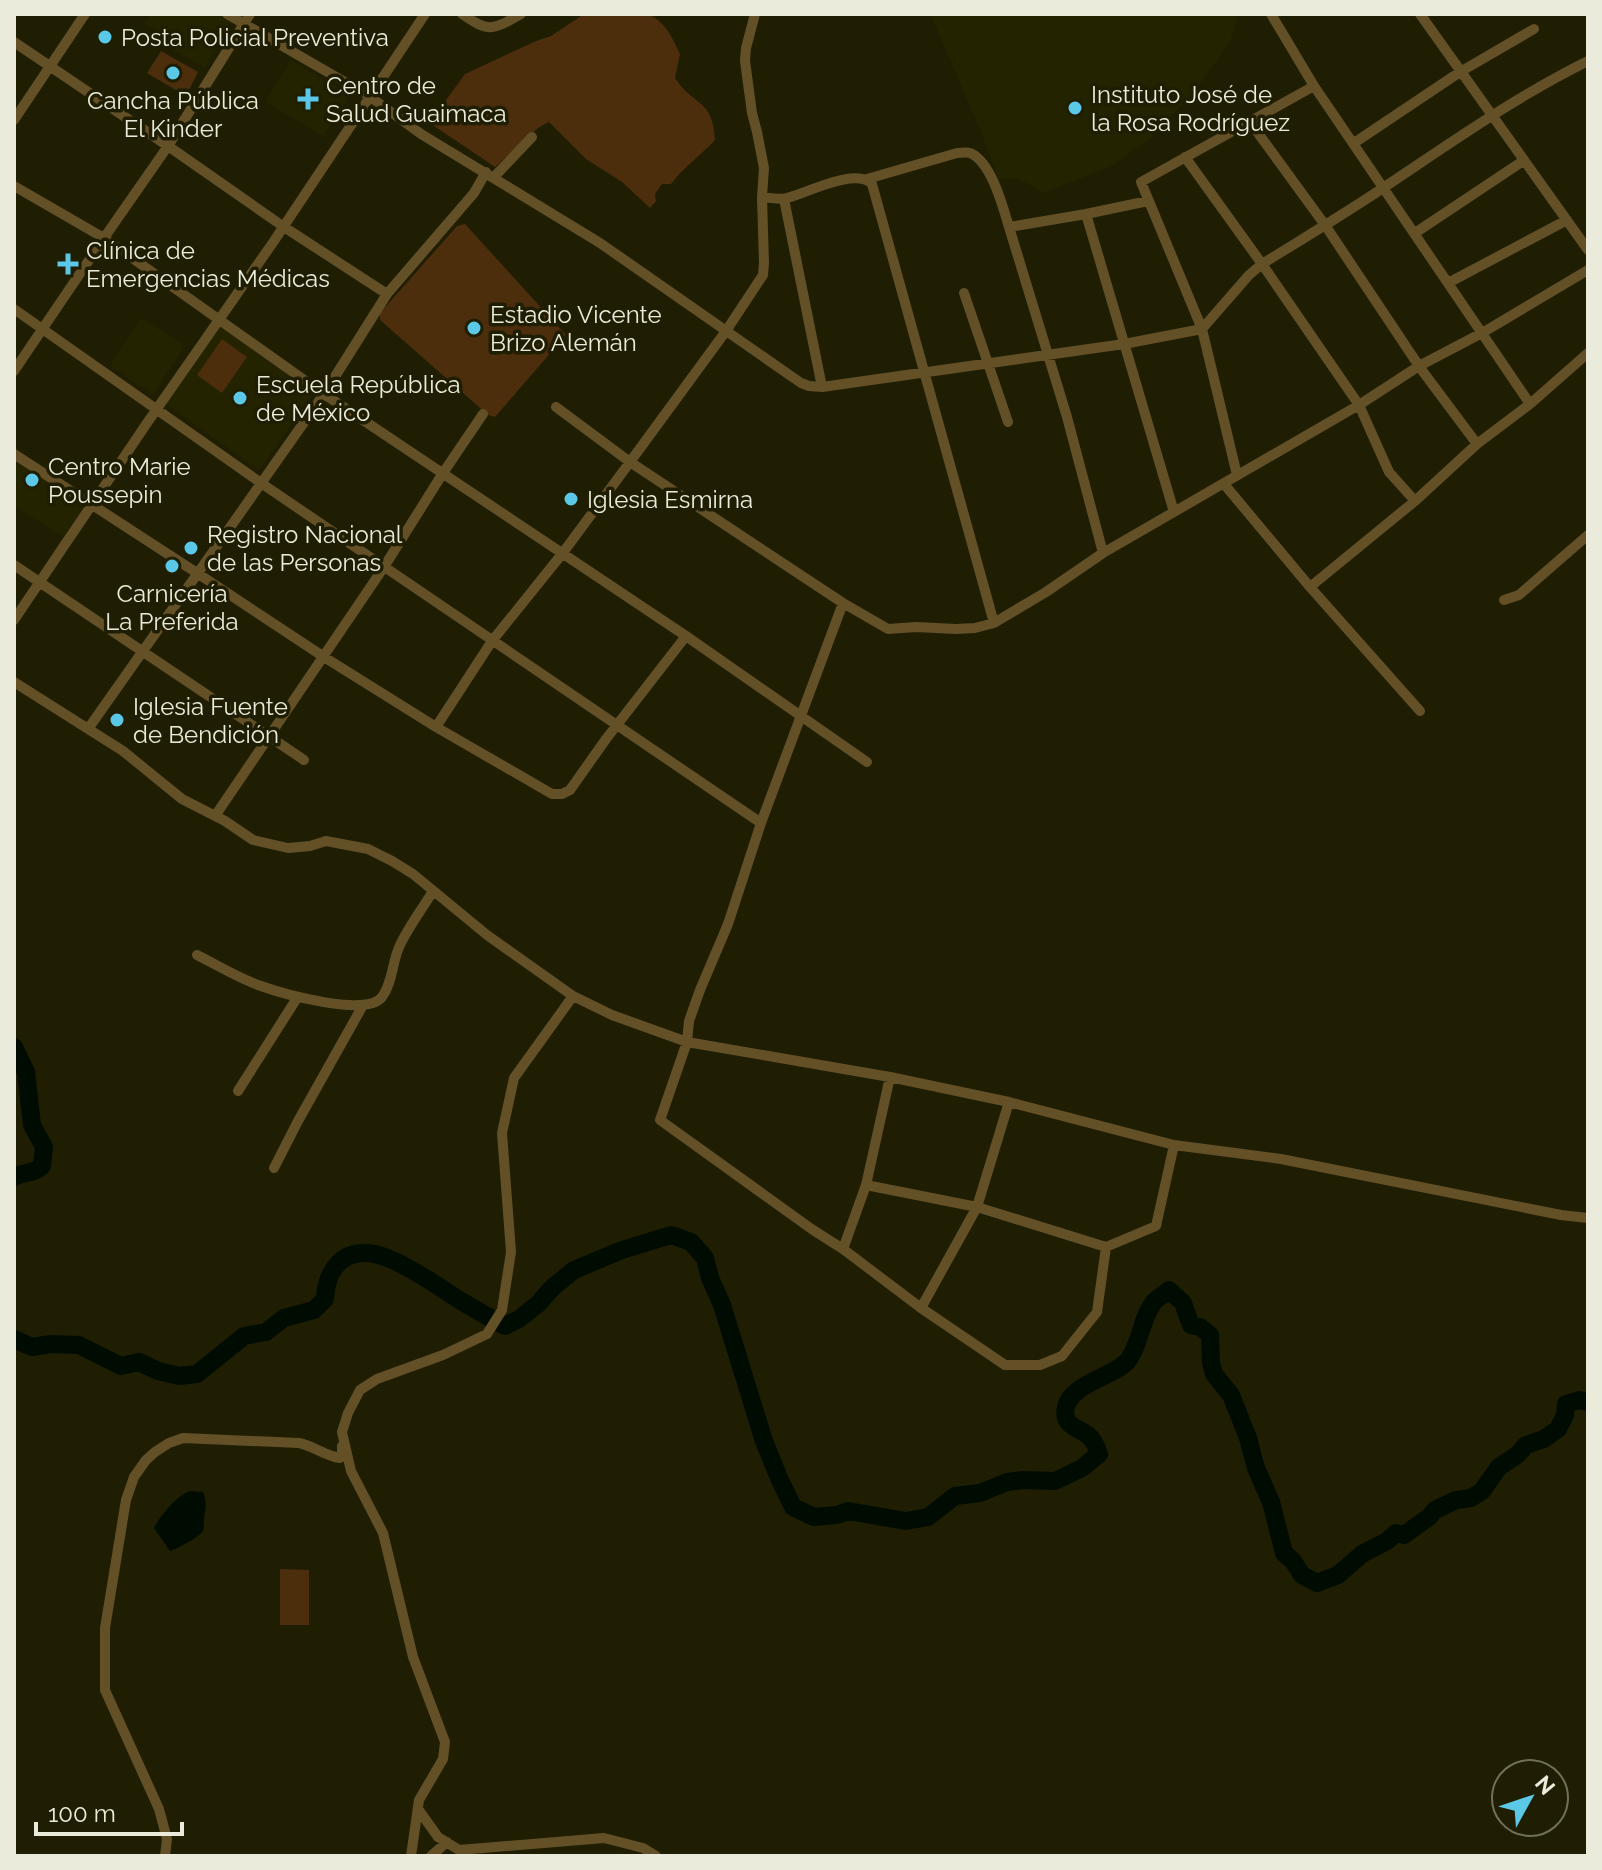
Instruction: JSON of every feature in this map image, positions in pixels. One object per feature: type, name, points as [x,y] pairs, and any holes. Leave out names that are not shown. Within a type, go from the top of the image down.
[{"type":"street","points":[[14,120],[85,14]]},
{"type":"street","points":[[227,14],[369,96],[421,134],[600,243],[801,383],[822,387],[1124,344],[1202,329],[1262,264],[1491,115],[1588,61]]},
{"type":"street","points":[[14,371],[168,146],[250,14]]},
{"type":"street","points":[[14,620],[284,227],[425,14]]},
{"type":"street","points":[[462,14],[489,28],[499,27],[521,14]]},
{"type":"street","points":[[436,727],[492,641],[562,554],[726,331],[763,275],[764,168],[749,98],[745,61],[755,14]]},
{"type":"street","points":[[1271,14],[1314,86],[1530,404]]},
{"type":"street","points":[[1420,14],[1588,250]]},
{"type":"street","points":[[1354,143],[1460,72],[1534,29]]},
{"type":"street","points":[[14,42],[387,294]]},
{"type":"street","points":[[1237,475],[1202,329],[1141,182],[1314,86]]},
{"type":"street","points":[[1250,122],[1325,225],[1419,366],[1477,444]]},
{"type":"street","points":[[88,729],[324,394],[387,294],[490,175],[532,137]]},
{"type":"street","points":[[762,197],[784,199],[824,185],[857,177],[867,179],[957,153],[971,153],[979,160],[993,180],[1009,227],[1103,553]]},
{"type":"street","points":[[1185,157],[1359,405],[1389,472],[1415,501]]},
{"type":"street","points":[[1415,233],[1523,161]]},
{"type":"street","points":[[867,179],[872,184],[994,623]]},
{"type":"street","points":[[14,186],[104,238],[324,394],[686,636],[867,762]]},
{"type":"street","points":[[784,199],[822,387]]},
{"type":"street","points":[[1009,227],[1148,201]]},
{"type":"street","points":[[1086,214],[1174,512]]},
{"type":"street","points":[[1448,283],[1567,220]]},
{"type":"street","points":[[556,407],[630,462],[843,603],[888,629],[975,628],[994,623],[1103,553],[1588,270]]},
{"type":"street","points":[[964,293],[1008,422]]},
{"type":"street","points":[[14,309],[261,483],[761,823]]},
{"type":"street","points":[[1310,587],[1588,353]]},
{"type":"street","points":[[215,816],[384,567],[483,414]]},
{"type":"street","points":[[14,454],[324,657],[545,792],[557,794],[570,790],[686,636]]},
{"type":"street","points":[[1224,484],[1420,711]]},
{"type":"street","points":[[1504,600],[1519,595],[1588,535]]},
{"type":"street","points":[[14,565],[304,760]]},
{"type":"street","points":[[843,603],[761,823],[728,924],[689,1021],[687,1042],[660,1120],[1005,1365],[1040,1365],[1062,1356],[1097,1312],[1106,1247]]},
{"type":"street","points":[[14,682],[123,751],[182,799],[253,840],[288,848],[326,841],[368,849],[413,874],[487,935],[573,996],[612,1015],[687,1042],[890,1077],[1009,1102],[1174,1145],[1281,1159],[1588,1218]]},
{"type":"street","points":[[197,955],[255,984],[297,998],[362,1007],[375,1004],[387,987],[398,947],[433,891]]},
{"type":"street","points":[[165,1856],[167,1839],[159,1809],[105,1690],[105,1628],[126,1500],[134,1477],[155,1452],[183,1438],[299,1443],[340,1458],[342,1432],[360,1390],[377,1379],[443,1355],[487,1334],[502,1310],[511,1252],[502,1133],[514,1078],[573,996]]},
{"type":"street","points":[[238,1091],[297,998]]},
{"type":"street","points":[[274,1168],[362,1007]]},
{"type":"street","points":[[843,1249],[866,1185],[890,1077]]},
{"type":"street","points":[[921,1308],[977,1207],[1009,1102]]},
{"type":"street","points":[[866,1185],[977,1207],[1106,1247],[1156,1226],[1174,1145]]},
{"type":"street","points":[[342,1432],[351,1471],[383,1533],[413,1657],[445,1742],[443,1759],[419,1800],[411,1856]]},
{"type":"street","points":[[418,1809],[438,1837],[459,1850],[604,1838],[643,1848],[656,1856]]},
{"type":"street","points":[[431,1856],[447,1842]]},
{"type":"shaded area","points":[[151,14],[216,14],[231,22],[205,68],[151,37],[155,29],[144,24]]},
{"type":"shaded area","points":[[584,14],[644,14],[660,22],[680,54],[675,78],[711,117],[715,140],[671,184],[662,184],[650,208],[622,182],[586,159],[549,122],[538,128],[495,167],[431,124],[465,74],[551,36]]},
{"type":"shaded area","name":"Instituto José de la Rosa Rodríguez","points":[[930,14],[1238,14],[1230,42],[1196,89],[1151,138],[1112,166],[1043,193],[1018,178],[999,180]]},
{"type":"shaded area","name":"Cancha Pública El Kinder","points":[[161,51],[198,72],[186,96],[147,73]]},
{"type":"shaded area","name":"Centro de Salud Guaimaca","points":[[291,60],[350,95],[324,136],[265,102]]},
{"type":"shaded area","name":"Estadio Vicente Brizo Alemán","points":[[465,224],[566,335],[495,417],[488,415],[380,320],[380,313],[457,226]]},
{"type":"shaded area","points":[[141,318],[185,346],[153,395],[110,366]]},
{"type":"shaded area","name":"Escuela República de México","points":[[221,325],[315,392],[259,470],[165,404]]},
{"type":"shaded area","points":[[222,339],[247,357],[222,393],[197,375]]},
{"type":"shaded area","name":"Centro Marie Poussepin","points":[[14,458],[86,502],[64,537],[14,506]]},
{"type":"shaded area","points":[[190,1491],[203,1492],[206,1505],[203,1530],[170,1551],[154,1528],[169,1506]]},
{"type":"shaded area","points":[[280,1569],[309,1570],[309,1625],[280,1625]]},
{"type":"waterway","points":[[14,1047],[26,1072],[32,1125],[44,1147],[42,1166],[14,1177]]},
{"type":"waterway","points":[[14,1339],[32,1347],[79,1345],[121,1366],[139,1362],[179,1376],[197,1374],[244,1336],[266,1332],[284,1318],[314,1310],[325,1299],[335,1267],[348,1256],[366,1253],[402,1264],[505,1326],[538,1304],[574,1270],[622,1250],[671,1235],[691,1242],[705,1258],[764,1441],[793,1507],[814,1517],[848,1511],[906,1521],[928,1517],[955,1496],[980,1493],[1007,1482],[1055,1481],[1082,1468],[1099,1454],[1091,1438],[1066,1419],[1066,1407],[1077,1391],[1129,1359],[1150,1308],[1169,1290],[1183,1303],[1191,1325],[1200,1327],[1210,1335],[1214,1374],[1231,1395],[1248,1438],[1256,1468],[1271,1502],[1284,1553],[1302,1575],[1317,1583],[1338,1575],[1362,1554],[1396,1533],[1404,1535],[1435,1510],[1482,1491],[1499,1467],[1526,1445],[1544,1439],[1558,1429],[1565,1415],[1566,1404],[1579,1400],[1588,1402]]},
{"type":"place","name":"Posta Policial Preventiva","points":[[105,37]]},
{"type":"place","name":"Cancha Pública El Kinder","points":[[173,73]]},
{"type":"place","name":"Centro de Salud Guaimaca","points":[[308,99]]},
{"type":"place","name":"Instituto José de la Rosa Rodríguez","points":[[1075,108]]},
{"type":"place","name":"Clínica de Emergencias Médicas","points":[[68,264]]},
{"type":"place","name":"Estadio Vicente Brizo Alemán","points":[[474,328]]},
{"type":"place","name":"Escuela República de México","points":[[240,398]]},
{"type":"place","name":"Centro Marie Poussepin","points":[[32,480]]},
{"type":"place","name":"Iglesia Esmirna","points":[[571,499]]},
{"type":"place","name":"Registro Nacional de las Personas","points":[[191,548]]},
{"type":"place","name":"Carnicería La Preferida","points":[[172,566]]},
{"type":"place","name":"Iglesia Fuente de Bendición","points":[[117,720]]}]
